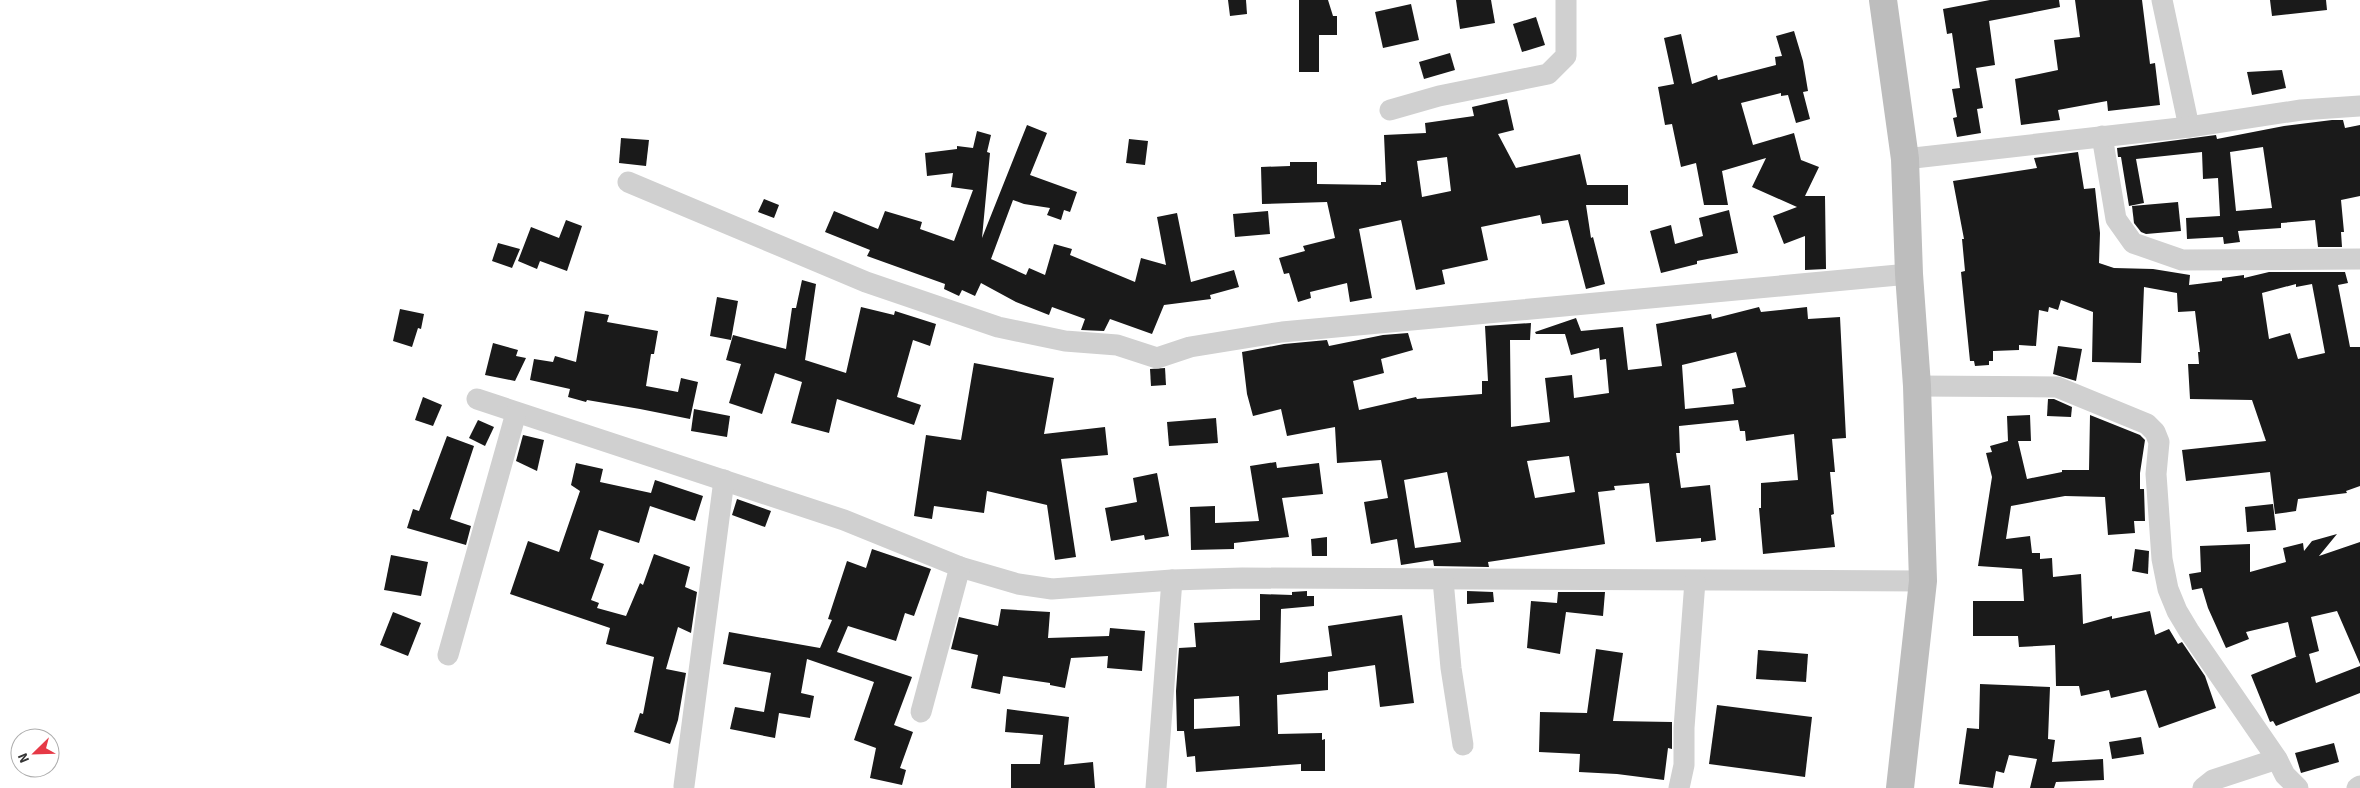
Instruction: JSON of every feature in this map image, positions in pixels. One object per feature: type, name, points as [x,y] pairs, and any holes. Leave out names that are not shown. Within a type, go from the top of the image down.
[{"type":"street","points":[[1390,110],[1439,96],[1548,74],[1566,56],[1566,0]]},
{"type":"street","points":[[1883,0],[1905,159],[1909,274],[1917,386],[1923,582],[1900,788]]},
{"type":"street","points":[[2162,0],[2189,127]]},
{"type":"street","points":[[1905,159],[2189,127],[2301,110],[2360,106]]},
{"type":"street","points":[[2102,136],[2116,219],[2133,243],[2182,260],[2360,259]]},
{"type":"street","points":[[628,182],[866,282],[998,327],[1065,341],[1117,345],[1157,358],[1190,347],[1282,332],[1909,274]]},
{"type":"street","points":[[1917,386],[2057,387],[2147,424],[2155,432],[2159,442],[2156,474],[2162,559],[2168,589],[2177,612],[2277,759],[2284,775],[2298,788]]},
{"type":"street","points":[[477,399],[844,520],[960,567],[1018,584],[1052,589],[1172,580],[1242,578],[1923,582]]},
{"type":"street","points":[[448,655],[516,413]]},
{"type":"street","points":[[684,786],[724,480]]},
{"type":"street","points":[[921,712],[960,567]]},
{"type":"street","points":[[1156,788],[1172,580]]},
{"type":"street","points":[[1443,580],[1451,668],[1463,745]]},
{"type":"street","points":[[1678,788],[1684,765],[1684,728],[1695,581]]},
{"type":"street","points":[[2203,788],[2213,780],[2277,759]]},
{"type":"building","points":[[1228,0],[1246,0],[1247,14],[1230,16]]},
{"type":"building","points":[[1299,0],[1328,0],[1333,16],[1337,16],[1337,35],[1319,35],[1319,72],[1299,72]]},
{"type":"building","points":[[1456,0],[1491,0],[1495,23],[1460,29]]},
{"type":"building","points":[[1990,0],[2059,0],[2060,7],[1989,21],[1995,65],[1976,68],[1983,108],[1977,109],[1981,133],[1957,137],[1953,118],[1957,117],[1952,89],[1960,88],[1952,33],[1947,34],[1943,9]]},
{"type":"building","points":[[2075,0],[2142,0],[2150,64],[2155,63],[2160,105],[2108,111],[2107,101],[2058,110],[2060,120],[2021,125],[2015,79],[2058,70],[2054,40],[2080,37]]},
{"type":"building","points":[[2270,0],[2326,0],[2327,10],[2272,16]]},
{"type":"building","points":[[1411,4],[1419,40],[1383,48],[1375,12]]},
{"type":"building","points":[[1536,17],[1545,45],[1522,52],[1513,24]]},
{"type":"building","points":[[1794,31],[1803,61],[1808,91],[1803,92],[1810,119],[1796,123],[1788,95],[1781,96],[1781,93],[1741,103],[1753,145],[1794,133],[1801,160],[1819,167],[1805,196],[1825,196],[1826,269],[1805,270],[1805,236],[1784,244],[1773,216],[1797,207],[1752,187],[1766,158],[1722,171],[1728,205],[1704,205],[1696,163],[1681,167],[1672,124],[1665,125],[1658,87],[1674,84],[1664,38],[1681,34],[1692,84],[1717,75],[1718,80],[1776,65],[1775,57],[1782,56],[1776,36]]},
{"type":"building","points":[[1450,53],[1455,70],[1424,79],[1419,62]]},
{"type":"building","points":[[2282,70],[2286,88],[2252,95],[2247,72]]},
{"type":"building","points":[[1507,99],[1514,130],[1498,134],[1516,168],[1580,154],[1587,185],[1628,185],[1628,205],[1586,205],[1591,238],[1593,237],[1605,284],[1586,289],[1568,220],[1542,224],[1540,215],[1481,227],[1488,260],[1442,270],[1445,284],[1416,290],[1401,220],[1359,229],[1372,298],[1350,302],[1347,283],[1310,292],[1311,298],[1298,302],[1289,273],[1284,274],[1279,258],[1305,251],[1303,246],[1335,238],[1327,202],[1262,204],[1261,167],[1290,166],[1290,162],[1317,162],[1317,184],[1381,185],[1381,182],[1386,182],[1384,135],[1426,133],[1425,123],[1474,116],[1472,107]],"holes":[[[1447,157],[1451,191],[1422,197],[1417,161]]]},
{"type":"building","points":[[2332,120],[2343,120],[2345,128],[2360,125],[2360,196],[2341,200],[2344,232],[2341,232],[2342,247],[2318,247],[2315,220],[2281,223],[2281,228],[2238,231],[2240,242],[2224,244],[2223,237],[2187,239],[2186,218],[2220,216],[2218,178],[2203,179],[2202,152],[2136,159],[2144,203],[2129,206],[2121,157],[2118,157],[2117,148],[2216,135],[2217,139],[2284,126]],"holes":[[[2263,147],[2272,208],[2236,211],[2230,152]]]},
{"type":"building","points":[[1027,125],[1047,133],[1030,175],[1077,192],[1070,212],[1064,210],[1061,220],[1047,215],[1050,208],[1024,204],[1013,200],[991,259],[1026,275],[1029,268],[1045,275],[1054,244],[1072,249],[1070,255],[1135,282],[1141,258],[1166,265],[1157,217],[1177,213],[1191,282],[1234,270],[1239,287],[1210,295],[1211,299],[1164,305],[1152,334],[1110,319],[1104,331],[1081,330],[1085,319],[1052,307],[1049,315],[1016,302],[981,283],[975,296],[962,290],[959,296],[944,289],[945,284],[867,256],[870,250],[825,232],[834,211],[878,229],[885,211],[922,222],[920,229],[954,241],[973,190],[951,187],[953,173],[927,176],[925,153],[957,149],[957,146],[973,148],[977,131],[991,135],[987,152],[990,153],[982,238]]},
{"type":"building","points":[[621,138],[649,140],[646,166],[619,163]]},
{"type":"building","points":[[1129,139],[1148,141],[1145,165],[1126,163]]},
{"type":"building","points":[[2078,152],[2084,189],[2095,188],[2100,233],[2099,263],[2114,268],[2153,269],[2190,275],[2189,285],[2222,281],[2222,278],[2244,275],[2244,278],[2269,272],[2345,272],[2348,283],[2338,285],[2350,347],[2360,347],[2360,486],[2346,491],[2347,493],[2298,499],[2296,511],[2275,514],[2270,472],[2186,481],[2182,450],[2266,441],[2252,400],[2190,399],[2188,364],[2199,364],[2198,352],[2200,352],[2195,311],[2178,312],[2177,293],[2144,287],[2141,363],[2092,362],[2093,312],[2061,300],[2058,310],[2049,307],[2048,312],[2039,310],[2036,346],[2019,345],[2019,350],[1993,351],[1993,361],[1989,361],[1989,365],[1975,366],[1974,361],[1970,361],[1961,272],[1965,271],[1962,239],[1964,239],[1953,181],[2037,168],[2034,158]],"holes":[[[2296,284],[2296,287],[2312,284],[2325,353],[2298,359],[2290,333],[2269,339],[2262,293]]]},
{"type":"building","points":[[764,199],[779,205],[774,218],[758,212]]},
{"type":"building","points":[[2178,202],[2181,231],[2146,234],[2141,232],[2134,223],[2132,206]]},
{"type":"building","points":[[1729,210],[1738,253],[1697,261],[1697,264],[1661,273],[1650,231],[1671,225],[1675,244],[1703,236],[1699,218]]},
{"type":"building","points":[[1268,211],[1270,234],[1235,237],[1233,214]]},
{"type":"building","points":[[566,220],[582,226],[567,271],[540,261],[537,269],[518,261],[531,227],[559,238]]},
{"type":"building","points":[[498,243],[520,249],[512,268],[492,261]]},
{"type":"building","points":[[802,280],[816,284],[805,360],[846,373],[861,307],[894,315],[895,311],[936,324],[930,346],[913,340],[897,397],[921,405],[914,425],[837,399],[829,433],[791,423],[802,382],[775,373],[762,414],[729,403],[741,364],[726,360],[733,335],[786,349],[792,308],[796,308]]},
{"type":"building","points":[[717,297],[738,301],[731,340],[710,336]]},
{"type":"building","points":[[1759,307],[1761,312],[1807,307],[1808,319],[1840,317],[1846,438],[1832,439],[1835,472],[1830,472],[1834,514],[1831,515],[1835,547],[1763,554],[1759,508],[1761,508],[1761,483],[1798,480],[1794,434],[1746,441],[1745,431],[1740,431],[1738,420],[1679,426],[1680,453],[1676,453],[1681,488],[1710,485],[1716,540],[1701,542],[1701,538],[1656,542],[1649,483],[1614,486],[1615,490],[1598,492],[1605,544],[1488,562],[1489,567],[1434,566],[1433,560],[1401,565],[1397,539],[1371,544],[1364,502],[1388,498],[1381,460],[1337,463],[1335,427],[1287,436],[1281,409],[1253,416],[1247,394],[1242,352],[1284,344],[1327,340],[1329,346],[1383,335],[1408,333],[1413,350],[1381,359],[1384,373],[1353,381],[1359,410],[1416,397],[1417,399],[1482,394],[1482,381],[1488,381],[1485,326],[1531,323],[1530,340],[1510,340],[1511,427],[1550,422],[1545,378],[1572,375],[1574,398],[1609,393],[1606,359],[1600,360],[1599,348],[1571,355],[1565,334],[1536,334],[1535,332],[1576,318],[1581,331],[1623,327],[1628,370],[1662,366],[1656,324],[1711,314],[1712,319]],"holes":[[[1736,352],[1746,387],[1732,389],[1734,404],[1685,409],[1682,365]],[[1569,456],[1575,492],[1535,498],[1527,461]],[[1447,472],[1461,542],[1415,548],[1404,480]]]},
{"type":"building","points":[[400,309],[424,314],[421,329],[418,328],[412,347],[393,341]]},
{"type":"building","points":[[585,311],[609,315],[607,322],[658,331],[654,354],[651,354],[646,386],[678,392],[681,378],[698,382],[690,419],[587,400],[586,402],[568,397],[570,389],[530,380],[534,359],[553,362],[555,356],[576,362]]},
{"type":"building","points":[[493,343],[518,350],[516,356],[526,358],[515,381],[485,375]]},
{"type":"building","points":[[2058,346],[2082,349],[2076,381],[2053,374]]},
{"type":"building","points":[[974,363],[1054,378],[1044,434],[1105,427],[1108,455],[1061,459],[1076,557],[1055,560],[1047,505],[987,491],[984,513],[934,506],[932,519],[914,516],[926,435],[961,440]]},
{"type":"building","points":[[1165,368],[1166,385],[1151,386],[1150,369]]},
{"type":"building","points":[[423,397],[442,405],[433,426],[415,420]]},
{"type":"building","points":[[2048,399],[2054,399],[2072,407],[2071,417],[2047,416]]},
{"type":"building","points":[[694,409],[730,416],[727,437],[691,431]]},
{"type":"building","points":[[2030,415],[2031,441],[2018,441],[2027,479],[2062,472],[2062,470],[2089,470],[2090,415],[2140,435],[2145,440],[2140,473],[2140,489],[2144,489],[2145,521],[2134,521],[2135,533],[2108,535],[2105,497],[2065,496],[2011,506],[2006,539],[2030,536],[2032,553],[2040,553],[2040,559],[2052,558],[2053,577],[2081,574],[2083,624],[2112,616],[2112,619],[2150,611],[2155,635],[2169,629],[2178,644],[2182,642],[2205,676],[2216,708],[2159,728],[2146,690],[2111,698],[2109,690],[2081,696],[2079,686],[2056,686],[2055,645],[2019,647],[2018,636],[1973,636],[1973,601],[2024,601],[2022,569],[1978,566],[1992,477],[1986,453],[1992,452],[1990,446],[2008,441],[2007,416]]},
{"type":"building","points":[[1216,418],[1218,443],[1169,446],[1167,422]]},
{"type":"building","points":[[478,420],[494,427],[485,446],[469,438]]},
{"type":"building","points":[[523,435],[544,440],[537,471],[516,461]]},
{"type":"building","points":[[447,436],[474,446],[450,519],[471,526],[466,545],[407,528],[413,509],[419,511]]},
{"type":"building","points":[[1276,462],[1277,468],[1319,463],[1323,494],[1282,498],[1289,537],[1234,543],[1234,549],[1191,550],[1190,507],[1215,506],[1215,523],[1259,521],[1250,466]]},
{"type":"building","points":[[576,463],[603,469],[600,482],[651,493],[655,480],[703,496],[695,521],[650,506],[639,543],[599,530],[590,559],[604,564],[591,600],[599,603],[597,608],[626,616],[640,583],[643,585],[654,554],[690,567],[685,587],[697,592],[691,633],[678,627],[666,669],[686,673],[678,720],[670,744],[634,732],[640,713],[643,714],[654,657],[606,644],[610,628],[510,594],[528,541],[559,552],[580,491],[571,485]]},
{"type":"building","points":[[1157,473],[1169,536],[1145,540],[1144,535],[1111,541],[1105,508],[1137,502],[1133,478]]},
{"type":"building","points":[[737,499],[771,511],[765,527],[732,515]]},
{"type":"building","points":[[2273,504],[2276,530],[2247,532],[2245,507]]},
{"type":"building","points":[[2337,534],[2319,556],[2360,542],[2360,664],[2337,611],[2311,617],[2319,651],[2309,654],[2316,683],[2360,666],[2360,693],[2276,726],[2273,721],[2270,722],[2251,675],[2296,657],[2288,622],[2246,632],[2249,639],[2226,648],[2208,608],[2202,588],[2192,590],[2189,574],[2201,572],[2200,546],[2250,544],[2250,572],[2286,562],[2283,548],[2303,543],[2304,551],[2312,541]]},
{"type":"building","points":[[1327,537],[1327,556],[1312,556],[1311,539]]},
{"type":"building","points":[[872,549],[931,569],[914,616],[905,613],[896,641],[848,626],[837,652],[912,677],[894,725],[913,732],[900,768],[906,770],[902,785],[870,778],[876,748],[854,740],[874,682],[807,659],[801,693],[814,696],[810,718],[779,713],[775,738],[730,729],[735,707],[764,712],[771,673],[723,664],[729,632],[820,648],[832,620],[828,619],[847,561],[866,568]]},
{"type":"building","points":[[2135,549],[2149,551],[2148,574],[2132,571]]},
{"type":"building","points":[[391,555],[428,562],[421,596],[384,590]]},
{"type":"building","points":[[1307,591],[1307,596],[1314,596],[1314,606],[1281,609],[1280,663],[1332,656],[1328,626],[1402,615],[1414,703],[1380,707],[1375,665],[1328,672],[1328,690],[1277,695],[1278,734],[1322,733],[1322,740],[1325,739],[1325,771],[1301,771],[1301,764],[1196,772],[1195,756],[1187,757],[1184,731],[1177,731],[1176,691],[1179,648],[1196,647],[1194,623],[1260,620],[1260,594],[1292,595],[1292,592]],"holes":[[[1239,696],[1240,726],[1194,729],[1194,699]]]},
{"type":"building","points":[[1467,591],[1493,592],[1494,602],[1467,604]]},
{"type":"building","points":[[1558,592],[1605,592],[1603,616],[1566,612],[1560,654],[1527,648],[1531,601],[1557,603]]},
{"type":"building","points":[[1001,609],[1050,612],[1048,638],[1109,636],[1110,628],[1145,631],[1142,671],[1107,668],[1108,656],[1071,658],[1065,688],[1050,685],[1050,683],[1003,676],[1000,694],[971,688],[978,655],[951,649],[959,617],[998,626]]},
{"type":"building","points":[[393,612],[421,623],[408,656],[380,645]]},
{"type":"building","points":[[1596,649],[1623,653],[1613,721],[1672,722],[1672,749],[1668,748],[1664,780],[1617,774],[1579,772],[1580,754],[1539,752],[1540,712],[1587,713]]},
{"type":"building","points":[[1758,650],[1808,654],[1806,682],[1756,679]]},
{"type":"building","points":[[1980,684],[2050,687],[2048,739],[2055,740],[2052,762],[2103,759],[2104,780],[2056,782],[2054,788],[2030,788],[2037,759],[2009,755],[2004,773],[1996,771],[1993,788],[1959,784],[1967,728],[1979,729]]},
{"type":"building","points":[[1717,705],[1812,717],[1805,777],[1709,764]]},
{"type":"building","points":[[1007,709],[1069,717],[1064,765],[1093,762],[1095,788],[1011,788],[1011,764],[1040,764],[1043,735],[1005,732]]},
{"type":"building","points":[[2141,737],[2144,754],[2112,759],[2109,742]]},
{"type":"building","points":[[2334,743],[2339,762],[2301,773],[2295,753]]}]
